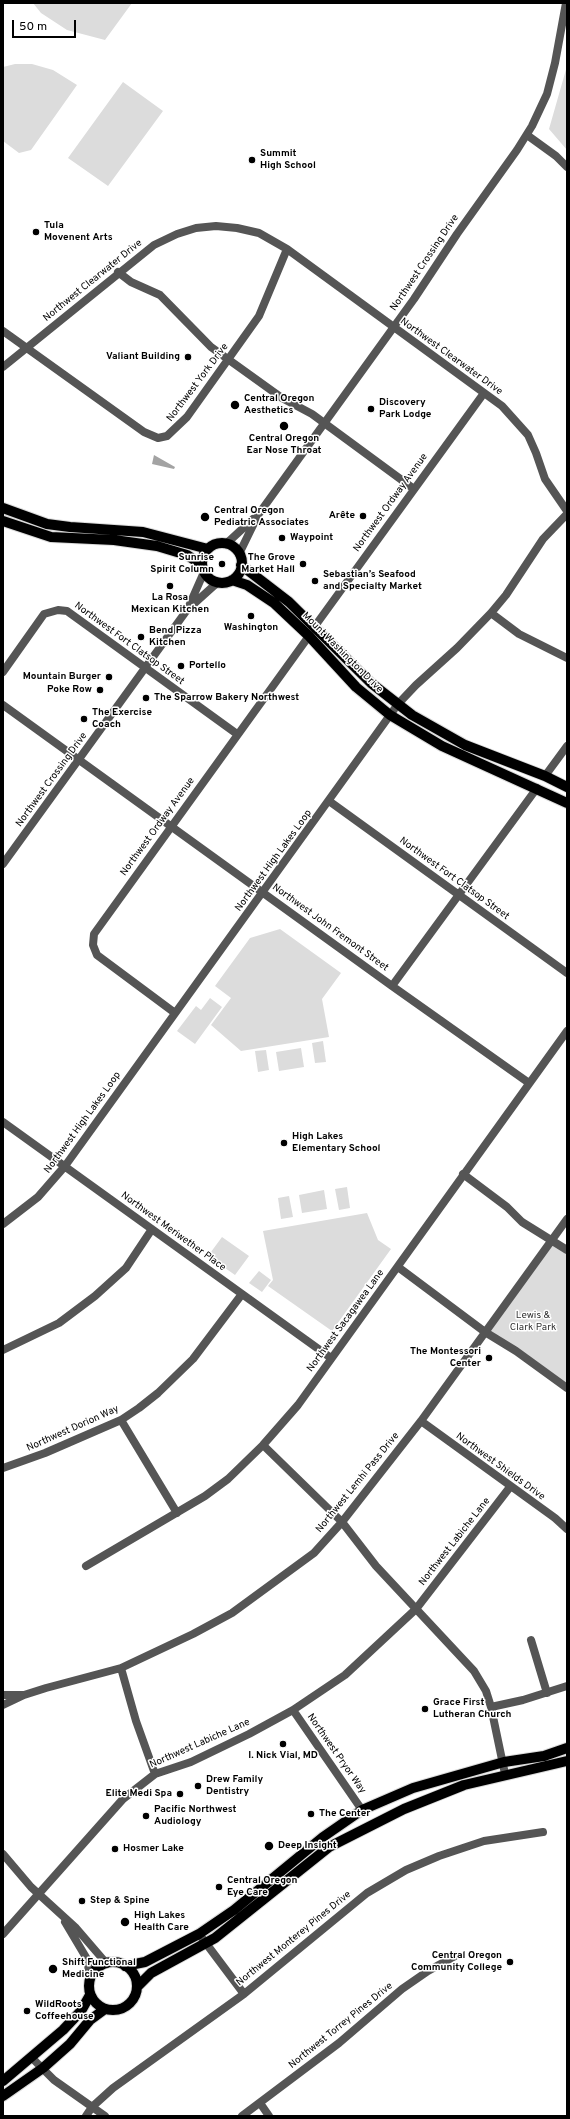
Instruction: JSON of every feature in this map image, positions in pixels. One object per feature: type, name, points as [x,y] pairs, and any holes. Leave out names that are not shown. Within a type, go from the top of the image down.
[{"type":"main road","points":[[3,508],[46,524],[143,532],[208,549]]},
{"type":"main road","points":[[3,521],[51,537],[114,540],[157,546],[187,555],[203,569],[210,579],[218,582],[232,580],[238,573],[241,565],[239,554],[234,547],[226,544],[217,544],[208,549],[203,556],[203,569]]},
{"type":"main road","name":"Mount Washington Drive","points":[[241,565],[282,595],[365,677],[419,720],[465,745],[546,776],[567,787]]},
{"type":"main road","name":"Mount Washington Drive","points":[[232,580],[248,585],[263,595],[309,636],[356,687],[390,714],[418,733],[472,762],[537,788],[567,803]]},
{"type":"main road","points":[[125,1966],[145,1962],[198,1934],[234,1910],[323,1837],[362,1810],[413,1788],[504,1762],[544,1756],[567,1748]]},
{"type":"main road","points":[[90,1995],[96,2003],[105,2009],[115,2010],[128,2004],[133,1999],[138,1986],[151,1973],[206,1944],[242,1918],[329,1847],[433,1796],[464,1785],[505,1774],[567,1761]]},
{"type":"main road","points":[[3,2081],[32,2058],[81,2011],[90,1995],[90,1977],[100,1966],[114,1963],[125,1966],[132,1972],[138,1986]]},
{"type":"main road","points":[[3,2096],[43,2068],[70,2044],[90,2020],[105,2009]]},
{"type":"street","name":"Northwest Crossing Drive","points":[[239,554],[258,514],[394,327],[527,135],[547,94],[556,63],[566,3]]},
{"type":"street","points":[[527,135],[567,167]]},
{"type":"street","name":"Northwest Clearwater Drive","points":[[3,367],[118,272],[154,245],[177,234],[196,228],[216,226],[237,228],[259,233],[287,249],[507,411],[528,435],[545,478],[567,513]]},
{"type":"street","name":"Northwest York Drive","points":[[3,331],[144,432],[158,438],[167,436],[177,429],[259,316],[287,249]]},
{"type":"street","points":[[118,272],[131,282],[160,295],[202,338],[228,359],[282,398],[312,414],[414,489]]},
{"type":"street","name":"Northwest Ordway Avenue","points":[[314,626],[484,393]]},
{"type":"street","name":"Northwest High Lakes Loop","points":[[3,1224],[38,1197],[64,1166],[329,801],[390,714],[416,685],[457,648],[491,613],[506,595],[544,539],[567,513]]},
{"type":"street","name":"Northwest Crossing Drive","points":[[226,544],[258,514]]},
{"type":"street","name":"Northwest Crossing Drive","points":[[187,610],[203,569]]},
{"type":"street","name":"Northwest Crossing Drive","points":[[3,864],[187,610],[218,582]]},
{"type":"street","name":"Northwest Fort Clatsop Street","points":[[3,672],[44,614],[58,610],[67,611],[237,734]]},
{"type":"street","points":[[491,613],[520,634],[567,658]]},
{"type":"street","name":"Northwest Ordway Avenue","points":[[175,1013],[95,953],[92,945],[94,934],[97,927],[309,636]]},
{"type":"street","name":"Northwest John Fremont Street","points":[[3,705],[529,1083]]},
{"type":"street","points":[[546,776],[567,746]]},
{"type":"street","points":[[392,986],[537,788]]},
{"type":"street","name":"Northwest Fort Clatsop Street","points":[[329,801],[567,973]]},
{"type":"street","name":"Northwest Sacagawea Lane","points":[[86,1566],[205,1496],[228,1479],[263,1446],[298,1405],[567,1031]]},
{"type":"street","name":"Northwest Meriwether Place","points":[[3,1122],[332,1358]]},
{"type":"street","points":[[463,1174],[507,1207],[522,1222],[567,1250]]},
{"type":"street","name":"Northwest Lemhi Pass Drive","points":[[3,1705],[24,1695],[121,1668],[232,1613],[314,1553],[342,1522],[421,1421],[567,1219]]},
{"type":"street","points":[[3,1350],[59,1323],[95,1296],[126,1268],[152,1229]]},
{"type":"street","points":[[398,1268],[484,1332],[516,1351],[567,1388]]},
{"type":"street","name":"Northwest Dorion Way","points":[[3,1468],[45,1454],[121,1420],[158,1393],[193,1359],[242,1294]]},
{"type":"street","points":[[121,1420],[177,1513]]},
{"type":"street","name":"Northwest Shields Drive","points":[[421,1421],[510,1487],[555,1518],[567,1529]]},
{"type":"street","points":[[263,1446],[342,1522],[376,1566],[474,1671],[486,1691],[491,1707],[504,1762],[505,1774]]},
{"type":"street","name":"Northwest Labiche Lane","points":[[3,1934],[38,1893],[123,1800],[155,1774],[197,1759],[249,1734],[293,1710],[344,1675],[416,1609],[510,1487]]},
{"type":"street","points":[[530,1640],[548,1693]]},
{"type":"street","points":[[121,1668],[136,1721],[155,1774]]},
{"type":"street","points":[[491,1707],[548,1693],[567,1686]]},
{"type":"street","name":"Northwest Lemhi Pass Drive","points":[[3,1695],[24,1695]]},
{"type":"street","name":"Northwest Pryor Way","points":[[293,1710],[362,1810]]},
{"type":"street","name":"Northwest Monterey Pines Drive","points":[[86,2116],[92,2108],[113,2088],[244,1994],[341,1912],[367,1893],[406,1870],[439,1856],[484,1841],[543,1832]]},
{"type":"street","points":[[3,1854],[38,1893],[60,1915],[76,1928],[107,1964]]},
{"type":"street","points":[[60,1915],[87,1959],[90,1977]]},
{"type":"street","points":[[198,1934],[244,1994]]},
{"type":"street","name":"Northwest Torrey Pines Drive","points":[[242,2116],[339,2043],[402,1989],[428,1971],[455,1956]]},
{"type":"street","points":[[32,2058],[54,2080],[105,2116]]},
{"type":"street","points":[[260,2103],[269,2116]]},
{"type":"green space","points":[[33,3],[132,3],[105,40],[67,30],[41,13]]},
{"type":"green space","points":[[15,64],[32,64],[53,70],[77,85],[31,150],[19,153],[3,141],[3,67]]},
{"type":"green space","points":[[567,66],[567,150],[549,129]]},
{"type":"green space","points":[[123,82],[163,111],[108,186],[68,158]]},
{"type":"green space","points":[[280,929],[341,973],[322,999],[329,1037],[241,1051],[211,1025],[231,998],[215,986],[250,938]]},
{"type":"green space","points":[[210,998],[222,1007],[195,1044],[177,1031],[196,1006],[201,1010]]},
{"type":"green space","points":[[323,1041],[326,1062],[315,1063],[312,1043]]},
{"type":"green space","points":[[301,1048],[304,1067],[279,1071],[276,1052]]},
{"type":"green space","points":[[266,1050],[269,1070],[258,1072],[255,1051]]},
{"type":"green space","points":[[347,1187],[350,1208],[339,1210],[335,1189]]},
{"type":"green space","points":[[324,1190],[327,1209],[302,1213],[299,1195]]},
{"type":"green space","points":[[289,1196],[293,1217],[281,1219],[278,1198]]},
{"type":"green space","points":[[367,1213],[378,1240],[391,1249],[332,1331],[268,1286],[273,1280],[263,1231]]},
{"type":"green space","points":[[222,1237],[249,1256],[235,1275],[208,1256]]},
{"type":"green space","name":"Lewis & Clark Park","points":[[552,1240],[567,1250],[567,1389],[485,1332]]},
{"type":"green space","points":[[259,1271],[271,1280],[262,1292],[249,1283]]},
{"type":"shaded area","points":[[154,455],[175,467],[174,469],[152,464]]},
{"type":"place","name":"Summit High School","points":[[252,160]]},
{"type":"place","name":"Tula Movenent Arts","points":[[36,232]]},
{"type":"place","name":"Valiant Building","points":[[188,357]]},
{"type":"place","name":"Central Oregon Aesthetics","points":[[235,405]]},
{"type":"place","name":"Discovery Park Lodge","points":[[371,409]]},
{"type":"place","name":"Central Oregon Ear Nose Throat","points":[[284,426]]},
{"type":"place","name":"Arête","points":[[363,516]]},
{"type":"place","name":"Central Oregon Pediatric Associates","points":[[205,517]]},
{"type":"place","name":"Waypoint","points":[[282,538]]},
{"type":"place","name":"Sunrise Spirit Column","points":[[222,564]]},
{"type":"place","name":"The Grove Market Hall","points":[[303,564]]},
{"type":"place","name":"Sebastian’s Seafood and Specialty Market","points":[[315,581]]},
{"type":"place","name":"La Rosa Mexican Kitchen","points":[[170,586]]},
{"type":"place","name":"Washington","points":[[251,616]]},
{"type":"place","name":"Bend Pizza Kitchen","points":[[141,637]]},
{"type":"place","name":"Portello","points":[[181,666]]},
{"type":"place","name":"Mountain Burger","points":[[109,677]]},
{"type":"place","name":"Poke Row","points":[[100,690]]},
{"type":"place","name":"The Sparrow Bakery Northwest","points":[[146,698]]},
{"type":"place","name":"The Exercise Coach","points":[[84,719]]},
{"type":"place","name":"High Lakes Elementary School","points":[[284,1143]]},
{"type":"place","name":"The Montessori Center","points":[[489,1358]]},
{"type":"place","name":"Grace First Lutheran Church","points":[[425,1709]]},
{"type":"place","name":"I. Nick Vial, MD","points":[[283,1744]]},
{"type":"place","name":"Drew Family Dentistry","points":[[198,1786]]},
{"type":"place","name":"Elite Medi Spa","points":[[180,1794]]},
{"type":"place","name":"The Center","points":[[311,1814]]},
{"type":"place","name":"Pacific Northwest Audiology","points":[[146,1816]]},
{"type":"place","name":"Deep Insight","points":[[269,1846]]},
{"type":"place","name":"Hosmer Lake","points":[[115,1849]]},
{"type":"place","name":"Central Oregon Eye Care","points":[[219,1887]]},
{"type":"place","name":"Step & Spine","points":[[82,1901]]},
{"type":"place","name":"High Lakes Health Care","points":[[125,1922]]},
{"type":"place","name":"Central Oregon Community College","points":[[510,1962]]},
{"type":"place","name":"Shift Functional Medicine","points":[[53,1969]]},
{"type":"place","name":"WildRoots Coffeehouse","points":[[27,2011]]}]
